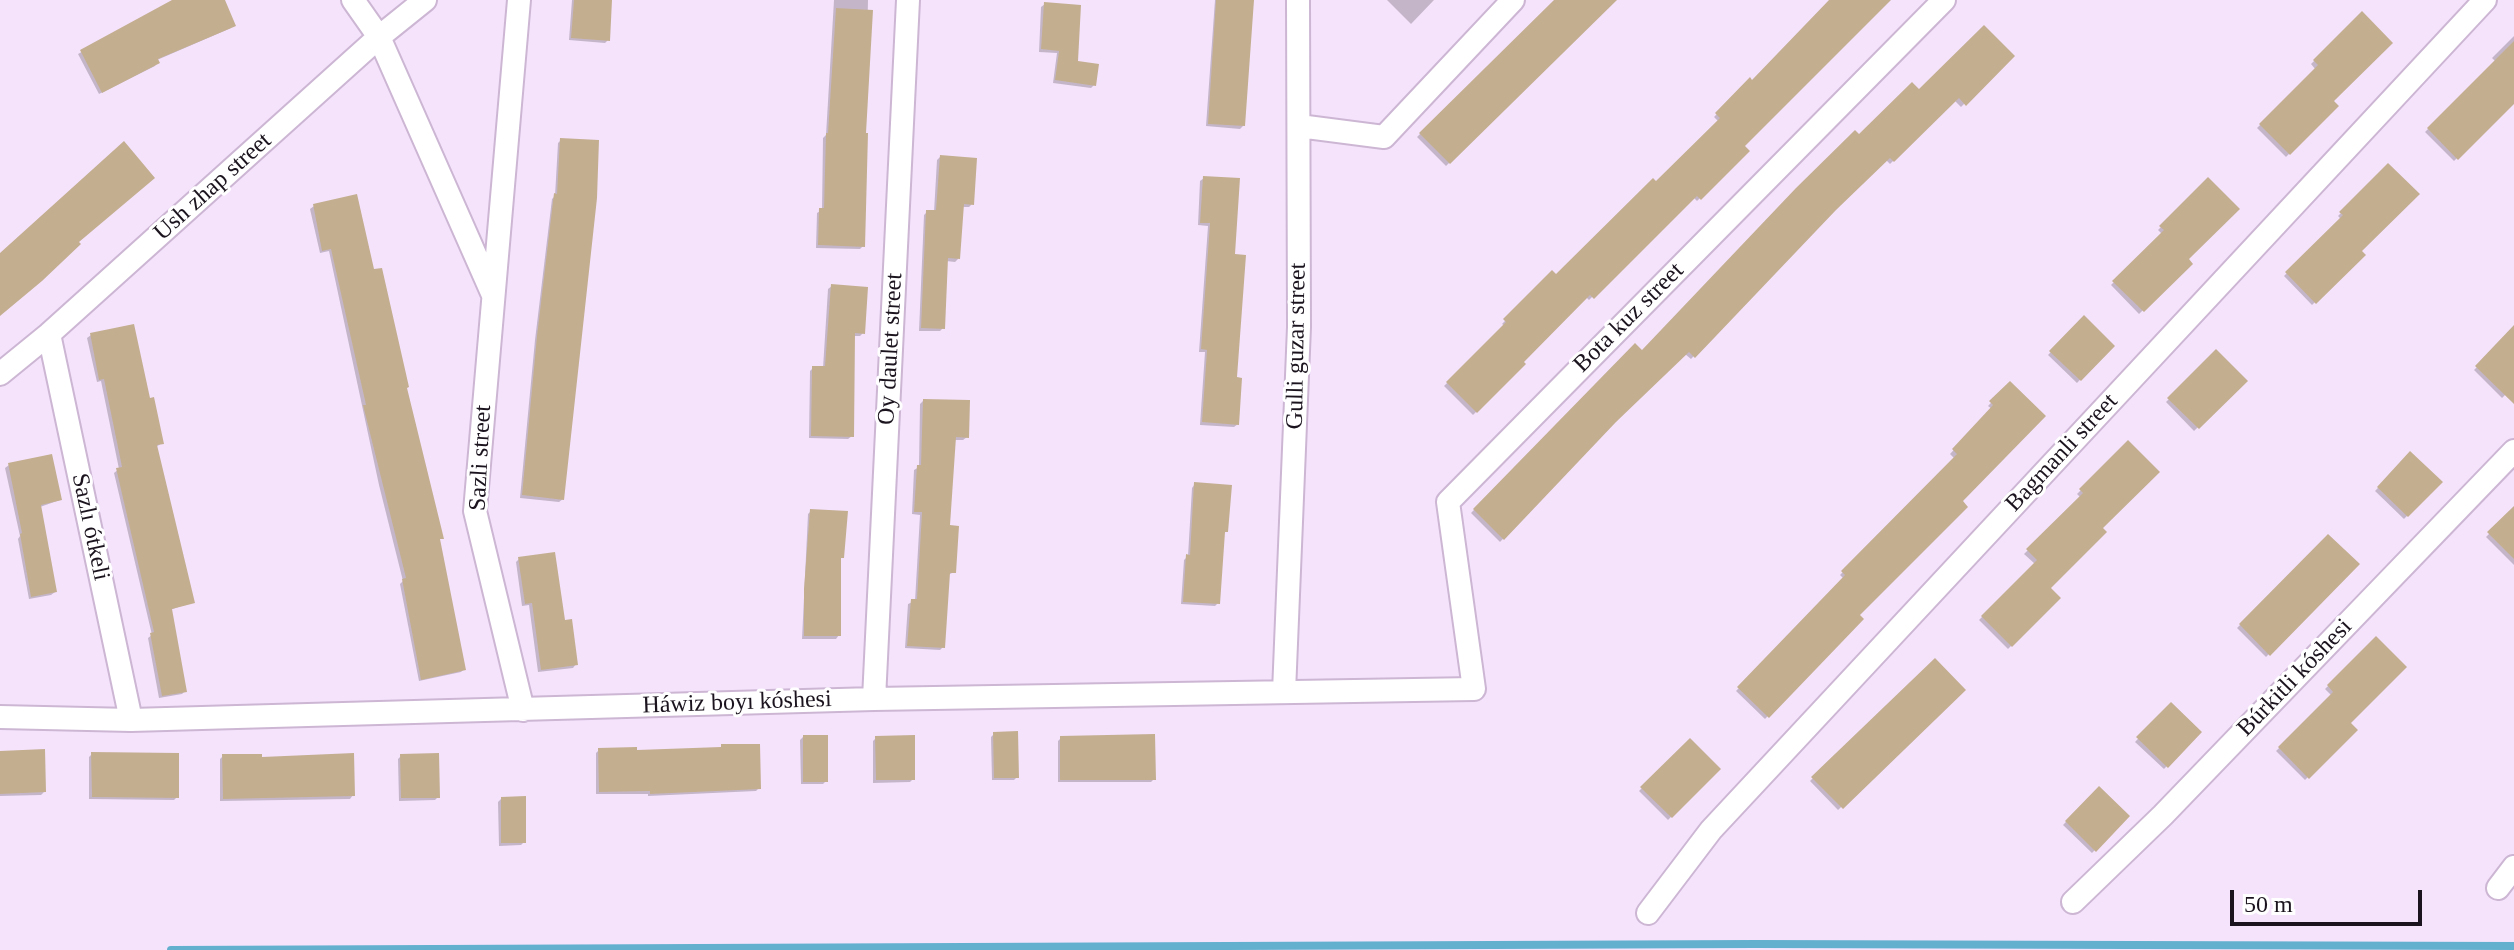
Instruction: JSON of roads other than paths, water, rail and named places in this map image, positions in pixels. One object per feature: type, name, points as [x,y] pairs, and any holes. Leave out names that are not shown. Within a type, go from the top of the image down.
[{"type":"street","name":"Sazli street","points":[[353,0],[379,37],[494,296]]},
{"type":"street","name":"Ush zhap street","points":[[0,374],[49,334],[379,37],[425,0]]},
{"type":"street","name":"Sazli street","points":[[519,0],[475,511],[523,710]]},
{"type":"street","name":"Oy daulet street","points":[[874,699],[908,0]]},
{"type":"street","name":"Gulli guzar street","points":[[1284,692],[1299,327],[1298,0]]},
{"type":"street","points":[[1299,126],[1384,137],[1513,0]]},
{"type":"street","name":"Bota kuz street","points":[[1474,689],[1448,502],[1944,0]]},
{"type":"street","name":"Bagmanli street","points":[[1648,913],[1722,818],[2485,0]]},
{"type":"street","name":"Sazlı ótkeli","points":[[49,334],[131,720]]},
{"type":"street","name":"Búrkitli kóshesi","points":[[2073,902],[2163,815],[2514,451]]},
{"type":"street","name":"Háwiz boyı kóshesi","points":[[0,717],[131,720],[874,699],[1474,689]]},
{"type":"street","points":[[2498,888],[2514,867]]},
{"type":"waterway","points":[[171,950],[1754,944],[2514,946]]}]
